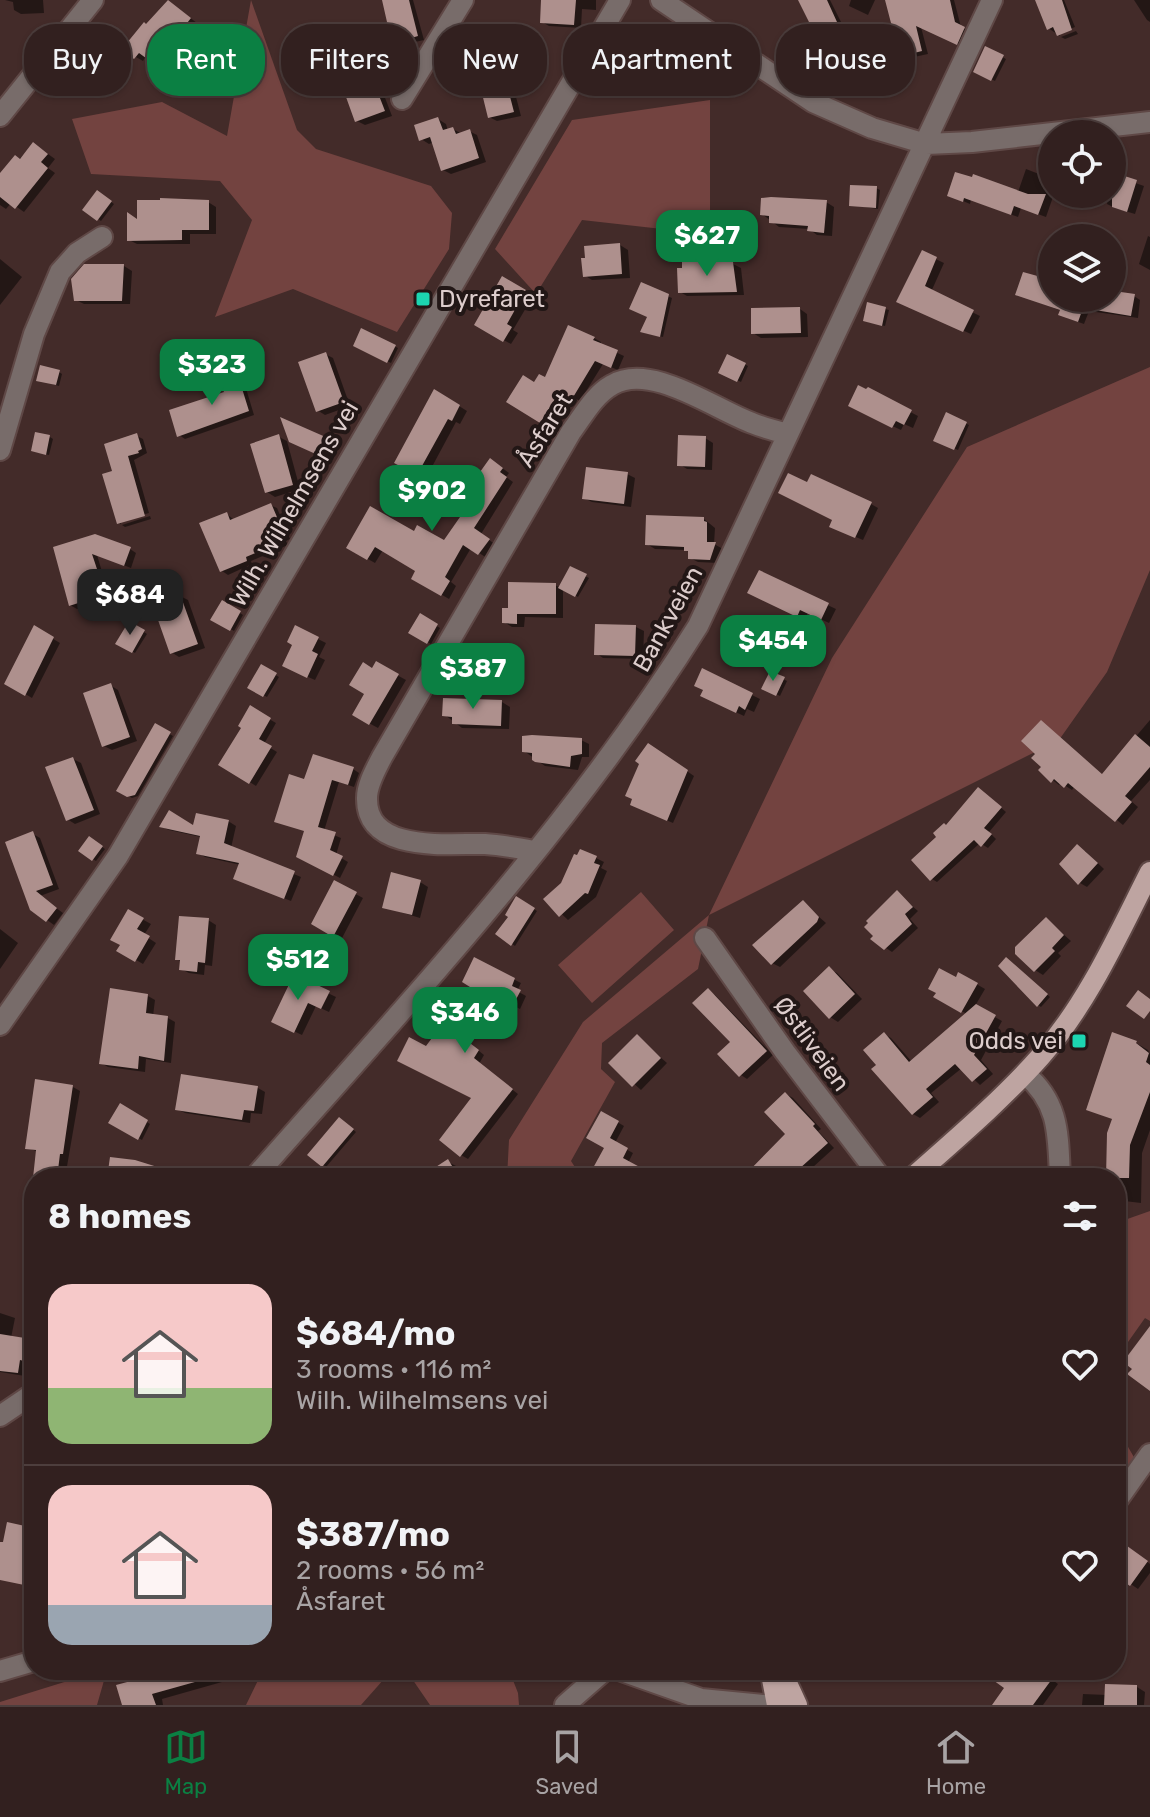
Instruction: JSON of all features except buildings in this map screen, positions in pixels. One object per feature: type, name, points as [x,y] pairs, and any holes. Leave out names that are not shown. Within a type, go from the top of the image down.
[{"type":"main road","points":[[923,1168],[1025,1074],[1069,1020],[1112,948],[1150,872]]},
{"type":"main road","points":[[772,1680],[777,1705]]},
{"type":"main road","points":[[786,1680],[797,1705],[786,1705]]},
{"type":"street","points":[[0,116],[93,0]]},
{"type":"street","points":[[402,99],[463,0]]},
{"type":"street","name":"Wilh. Wilhelmsens vei","points":[[0,1025],[118,856],[620,0]]},
{"type":"street","points":[[661,0],[813,102],[872,128],[926,144],[972,142],[1150,122]]},
{"type":"street","name":"Bankveien","points":[[263,1168],[567,815],[642,712],[698,626],[992,0]]},
{"type":"street","points":[[0,450],[34,334],[60,272],[77,253],[102,237]]},
{"type":"street","name":"Åsfaret","points":[[534,851],[490,844],[412,843],[392,837],[378,828],[370,815],[367,797],[382,757],[571,432],[596,398],[610,386],[625,379],[644,378],[662,383],[752,424],[788,434]]},
{"type":"street","name":"Østliveien","points":[[705,938],[785,1052],[873,1168]]},
{"type":"street","points":[[1025,1074],[1040,1087],[1052,1112],[1058,1130],[1060,1168]]},
{"type":"street","points":[[0,1416],[24,1400]]},
{"type":"street","points":[[1126,1488],[1150,1454]]},
{"type":"street","points":[[0,1671],[24,1664]]},
{"type":"street","points":[[565,1705],[594,1680]]},
{"type":"street","points":[[646,1680],[707,1703],[736,1701],[764,1705]]},
{"type":"shaded area","points":[[251,0],[259,24],[247,24]]},
{"type":"shaded area","points":[[265,40],[281,85],[281,96],[285,96],[297,130],[316,149],[431,186],[452,213],[449,249],[397,332],[293,289],[215,317],[252,220],[220,181],[91,174],[72,119],[162,102],[227,136],[234,96],[265,96]]},
{"type":"shaded area","points":[[710,100],[710,227],[682,217],[671,230],[582,220],[536,294],[495,249],[572,120]]},
{"type":"shaded area","points":[[1150,367],[1150,570],[1107,672],[1059,740],[709,915],[832,658],[967,447]]},
{"type":"shaded area","points":[[641,892],[674,930],[592,1003],[558,965]]},
{"type":"shaded area","points":[[709,915],[698,969],[602,1043],[601,1069],[615,1082],[571,1161],[576,1168],[508,1168],[509,1140],[583,1022]]},
{"type":"shaded area","points":[[1150,1211],[1150,1321],[1145,1318],[1126,1345],[1126,1219]]},
{"type":"shaded area","points":[[1126,1443],[1135,1459],[1126,1471]]},
{"type":"shaded area","points":[[71,1680],[104,1680],[97,1705],[0,1705],[0,1702]]},
{"type":"shaded area","points":[[258,1680],[383,1680],[361,1705],[246,1705]]},
{"type":"shaded area","points":[[413,1680],[513,1680],[519,1705],[430,1705]]},
{"type":"place","name":"Dyrefaret","points":[[423,299]]},
{"type":"place","name":"Odds vei","points":[[1079,1041]]}]
